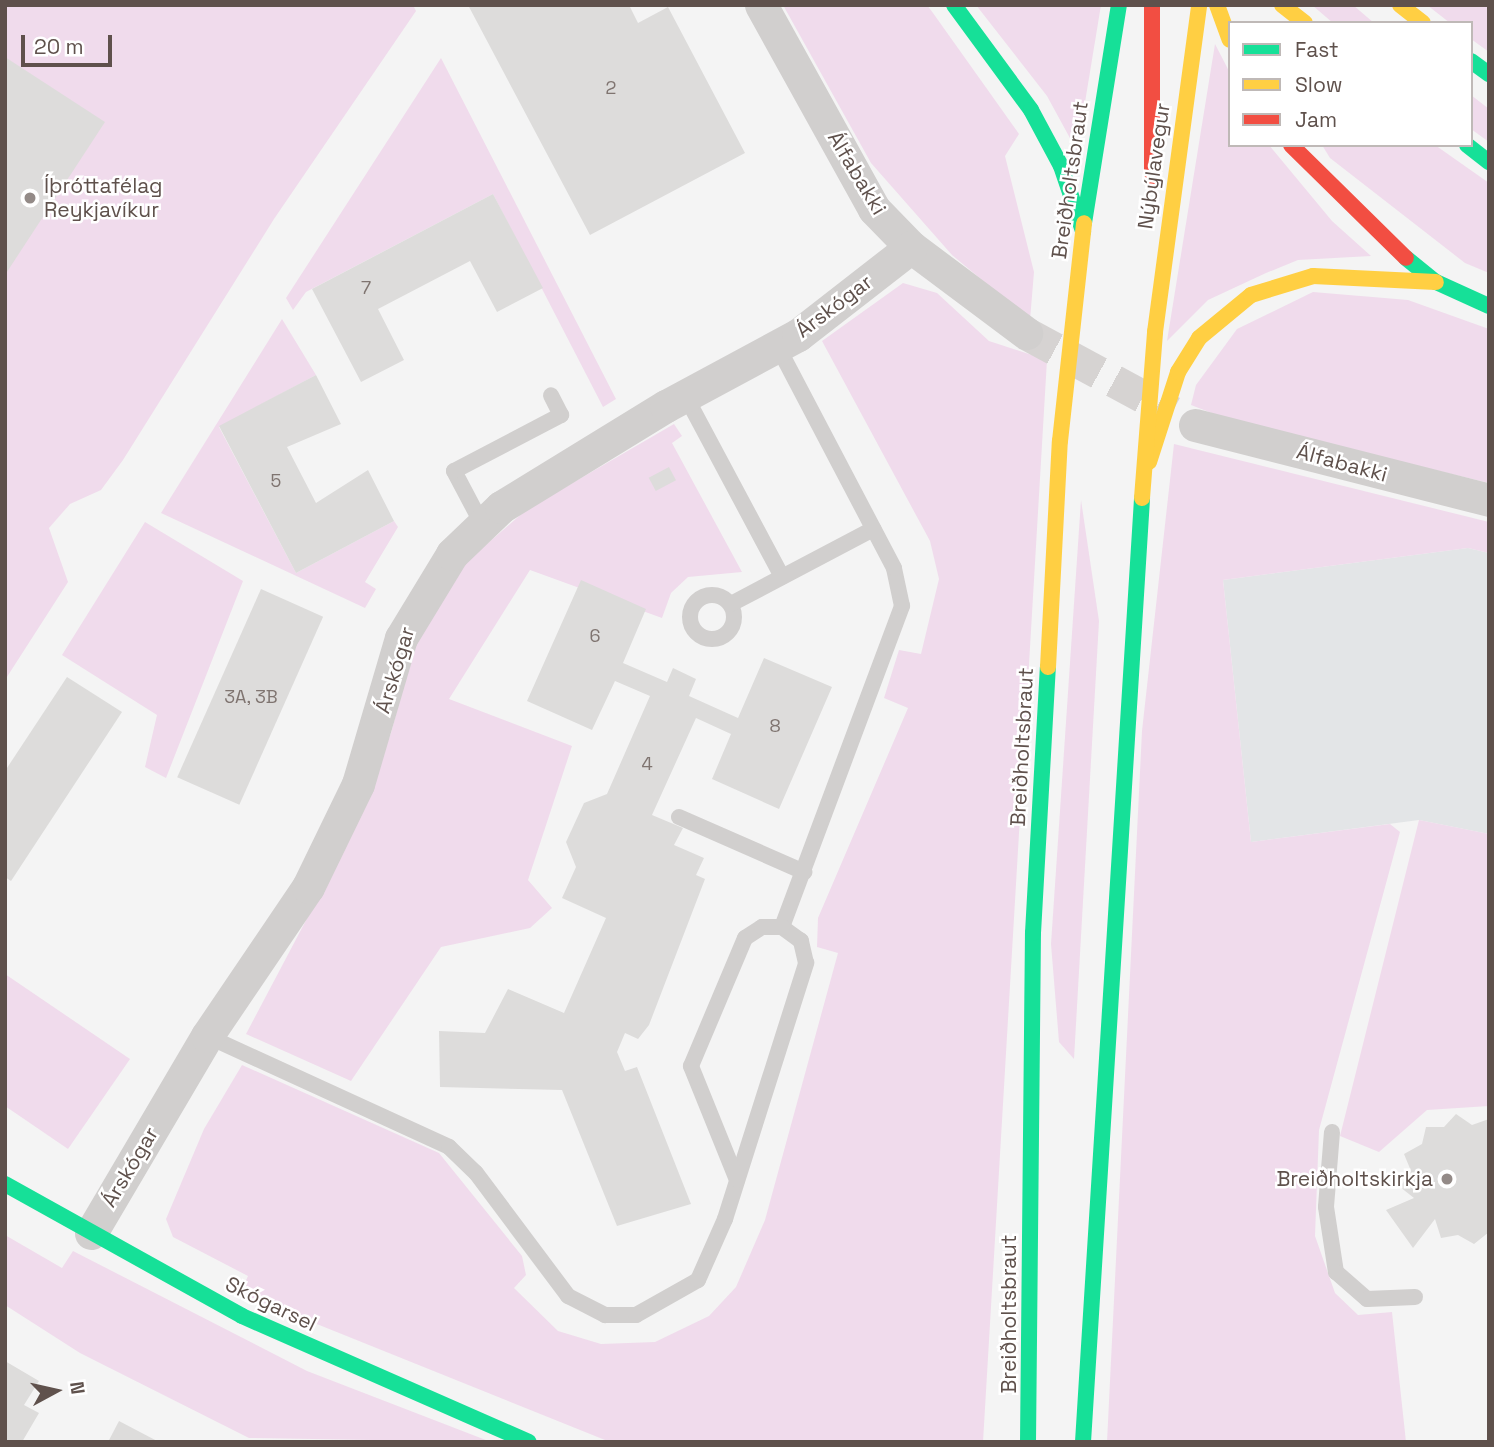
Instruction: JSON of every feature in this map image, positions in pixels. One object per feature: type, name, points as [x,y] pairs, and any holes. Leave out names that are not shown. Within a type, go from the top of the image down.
[{"type":"main road","points":[[954,5],[1031,110],[1061,166],[1083,231]]},
{"type":"main road","points":[[1110,57],[1119,5]]},
{"type":"main road","points":[[1110,57],[1128,5]]},
{"type":"main road","name":"Nýbýlavegur","points":[[1155,332],[1199,5]]},
{"type":"main road","points":[[1217,5],[1228,35]]},
{"type":"main road","points":[[1282,5],[1302,21]]},
{"type":"main road","points":[[1400,5],[1420,21]]},
{"type":"main road","points":[[1083,1442],[1117,830],[1149,462],[1155,332],[1152,13]]},
{"type":"main road","name":"Breiðholtsbraut","points":[[1028,1442],[1033,933],[1060,441],[1083,231],[1110,57]]},
{"type":"main road","points":[[1473,62],[1489,74]]},
{"type":"main road","points":[[1292,147],[1325,185],[1436,282],[1489,306]]},
{"type":"main road","points":[[1470,147],[1489,162]]},
{"type":"main road","points":[[1149,462],[1178,372],[1226,311],[1278,284],[1353,274],[1436,282]]},
{"type":"main road","name":"Skógarsel","points":[[5,1184],[242,1316],[529,1442]]},
{"type":"main road","points":[[1013,1432],[1029,1419]]},
{"type":"street","name":"Álfabakki","points":[[761,5],[874,209],[911,247],[1026,333]]},
{"type":"street","name":"Árskógar","points":[[91,1233],[207,1035],[308,887],[344,818],[415,608],[482,524],[685,395],[778,347],[911,247]]},
{"type":"street","name":"Álfabakki","points":[[1195,425],[1489,500]]},
{"type":"lane","points":[[778,347],[900,586],[901,619],[782,928]]},
{"type":"lane","points":[[685,395],[782,577]]},
{"type":"lane","points":[[482,524],[454,471],[561,415],[551,396]]},
{"type":"lane","points":[[731,604],[873,529]]},
{"type":"lane","points":[[679,817],[804,872]]},
{"type":"lane","points":[[207,1035],[449,1147],[476,1173],[568,1296],[605,1315],[636,1315],[698,1280],[737,1180],[806,963],[801,941],[782,928],[762,927],[745,938],[691,1066],[737,1180]]},
{"type":"lane","points":[[1332,1132],[1326,1207],[1336,1272],[1367,1299],[1415,1297]]},
{"type":"shaded area","points":[[5,5],[413,5],[416,11],[274,219],[123,460],[101,490],[70,504],[49,528],[68,582],[5,680]]},
{"type":"shaded area","points":[[783,5],[927,5],[1019,134],[1005,156],[1034,272],[1030,320],[952,255],[871,163]]},
{"type":"shaded area","points":[[976,5],[1101,5],[1077,151],[1047,96]]},
{"type":"shaded area","points":[[1312,5],[1353,5],[1372,21],[1331,21]]},
{"type":"shaded area","points":[[1427,5],[1489,5],[1489,52],[1473,40],[1473,21],[1447,21]]},
{"type":"shaded area","points":[[1215,44],[1228,69],[1228,147],[1271,147],[1332,221],[1371,256],[1298,260],[1266,273],[1208,300],[1167,341]]},
{"type":"shaded area","points":[[441,58],[616,399],[603,407],[493,194],[306,292],[293,310],[286,298]]},
{"type":"shaded area","points":[[1473,97],[1489,109],[1489,142],[1473,130]]},
{"type":"shaded area","points":[[1323,147],[1438,147],[1489,183],[1489,273],[1465,263],[1330,158]]},
{"type":"shaded area","points":[[903,283],[937,293],[989,341],[1047,360],[983,1442],[610,1442],[240,1293],[248,1276],[173,1237],[166,1219],[204,1129],[242,1065],[439,1153],[522,1256],[526,1275],[514,1288],[558,1331],[601,1344],[655,1342],[709,1316],[736,1287],[765,1220],[838,953],[817,947],[818,918],[908,708],[884,698],[899,650],[921,654],[939,579],[930,541],[822,341]]},
{"type":"shaded area","points":[[1313,292],[1408,300],[1489,329],[1489,483],[1235,422],[1191,405],[1196,385],[1237,329]]},
{"type":"shaded area","points":[[282,319],[316,375],[219,427],[296,573],[394,521],[398,527],[365,582],[376,589],[365,608],[161,513]]},
{"type":"shaded area","points":[[674,424],[682,436],[672,443],[742,572],[688,577],[671,593],[662,618],[530,570],[449,699],[572,746],[528,880],[552,908],[530,928],[441,947],[351,1081],[246,1034],[350,837],[391,733],[419,627],[457,570],[526,510]]},
{"type":"shaded area","points":[[1174,444],[1489,522],[1489,553],[1468,548],[1223,580],[1251,842],[1390,824],[1400,832],[1319,1130],[1315,1236],[1335,1293],[1358,1315],[1392,1312],[1406,1442],[1107,1442],[1142,731]]},
{"type":"shaded area","points":[[1081,500],[1099,621],[1074,1059],[1059,1042],[1051,944]]},
{"type":"shaded area","points":[[145,522],[243,581],[166,778],[145,767],[157,715],[62,655]]},
{"type":"shaded area","points":[[1468,548],[1489,553],[1489,834],[1419,820],[1251,842],[1223,580]]},
{"type":"shaded area","points":[[1419,820],[1489,834],[1489,1106],[1427,1110],[1379,1152],[1340,1136]]},
{"type":"shaded area","points":[[5,974],[130,1059],[68,1149],[5,1106]]},
{"type":"shaded area","points":[[5,1235],[62,1268],[73,1251],[307,1371],[491,1442],[249,1438],[80,1353],[5,1305]]},
{"type":"building","points":[[468,5],[629,5],[638,23],[668,7],[745,153],[590,235]]},
{"type":"building","name":"Íþróttafélag Reykjavíkur","points":[[5,57],[105,122],[5,275]]},
{"type":"building","points":[[493,194],[543,288],[497,312],[470,261],[378,309],[404,360],[361,382],[312,289]]},
{"type":"building","points":[[316,375],[341,424],[287,447],[316,503],[368,470],[394,521],[296,573],[219,426]]},
{"type":"building","points":[[669,467],[676,480],[656,491],[649,478]]},
{"type":"building","points":[[581,580],[646,609],[623,663],[667,682],[673,668],[696,679],[689,696],[738,718],[764,658],[832,687],[779,809],[712,779],[731,734],[696,718],[652,815],[683,828],[674,845],[704,858],[696,875],[705,879],[649,1025],[638,1039],[625,1033],[617,1052],[625,1071],[637,1067],[691,1204],[617,1226],[562,1090],[440,1087],[439,1031],[485,1033],[508,989],[564,1013],[606,918],[562,898],[576,867],[566,842],[584,803],[607,794],[650,696],[615,681],[592,730],[527,701]]},
{"type":"building","points":[[261,589],[323,617],[239,805],[177,777]]},
{"type":"building","points":[[67,677],[122,712],[11,881],[5,877],[5,771]]},
{"type":"building","name":"Breiðholtskirkja","points":[[1456,1114],[1472,1125],[1489,1119],[1489,1232],[1474,1244],[1458,1235],[1441,1238],[1435,1219],[1413,1248],[1386,1210],[1414,1198],[1400,1187],[1411,1171],[1404,1154],[1422,1144],[1426,1127],[1444,1127]]},
{"type":"building","points":[[5,1361],[39,1381],[24,1405],[39,1413],[22,1442],[5,1440]]},
{"type":"building","points":[[119,1421],[159,1442],[108,1442]]},
{"type":"tunnel","points":[[1026,333],[1172,412]]},
{"type":"traffic: fast","points":[[954,5],[1031,110],[1061,166],[1083,231]]},
{"type":"traffic: fast","points":[[1084,223],[1119,5]]},
{"type":"traffic: fast","points":[[1473,62],[1489,74]]},
{"type":"traffic: fast","points":[[1470,147],[1489,162]]},
{"type":"traffic: fast","points":[[1406,258],[1436,282],[1489,306]]},
{"type":"traffic: fast","points":[[1083,1442],[1142,498]]},
{"type":"traffic: fast","points":[[1028,1442],[1033,933],[1048,667]]},
{"type":"traffic: fast","points":[[5,1184],[242,1316],[529,1442]]},
{"type":"traffic: slow","points":[[1142,498],[1155,332],[1199,5]]},
{"type":"traffic: slow","points":[[1217,5],[1228,35]]},
{"type":"traffic: slow","points":[[1282,5],[1302,21]]},
{"type":"traffic: slow","points":[[1400,5],[1420,21]]},
{"type":"traffic: slow","points":[[1048,667],[1060,441],[1084,223]]},
{"type":"traffic: slow","points":[[1149,462],[1178,372],[1199,338],[1251,295],[1313,276],[1436,282]]},
{"type":"traffic: jam","points":[[1152,5],[1152,180]]},
{"type":"traffic: jam","points":[[1293,147],[1406,258]]},
{"type":"place","name":"Íþróttafélag Reykjavíkur","points":[[30,198]]},
{"type":"place","name":"Breiðholtskirkja","points":[[1447,1179]]}]
